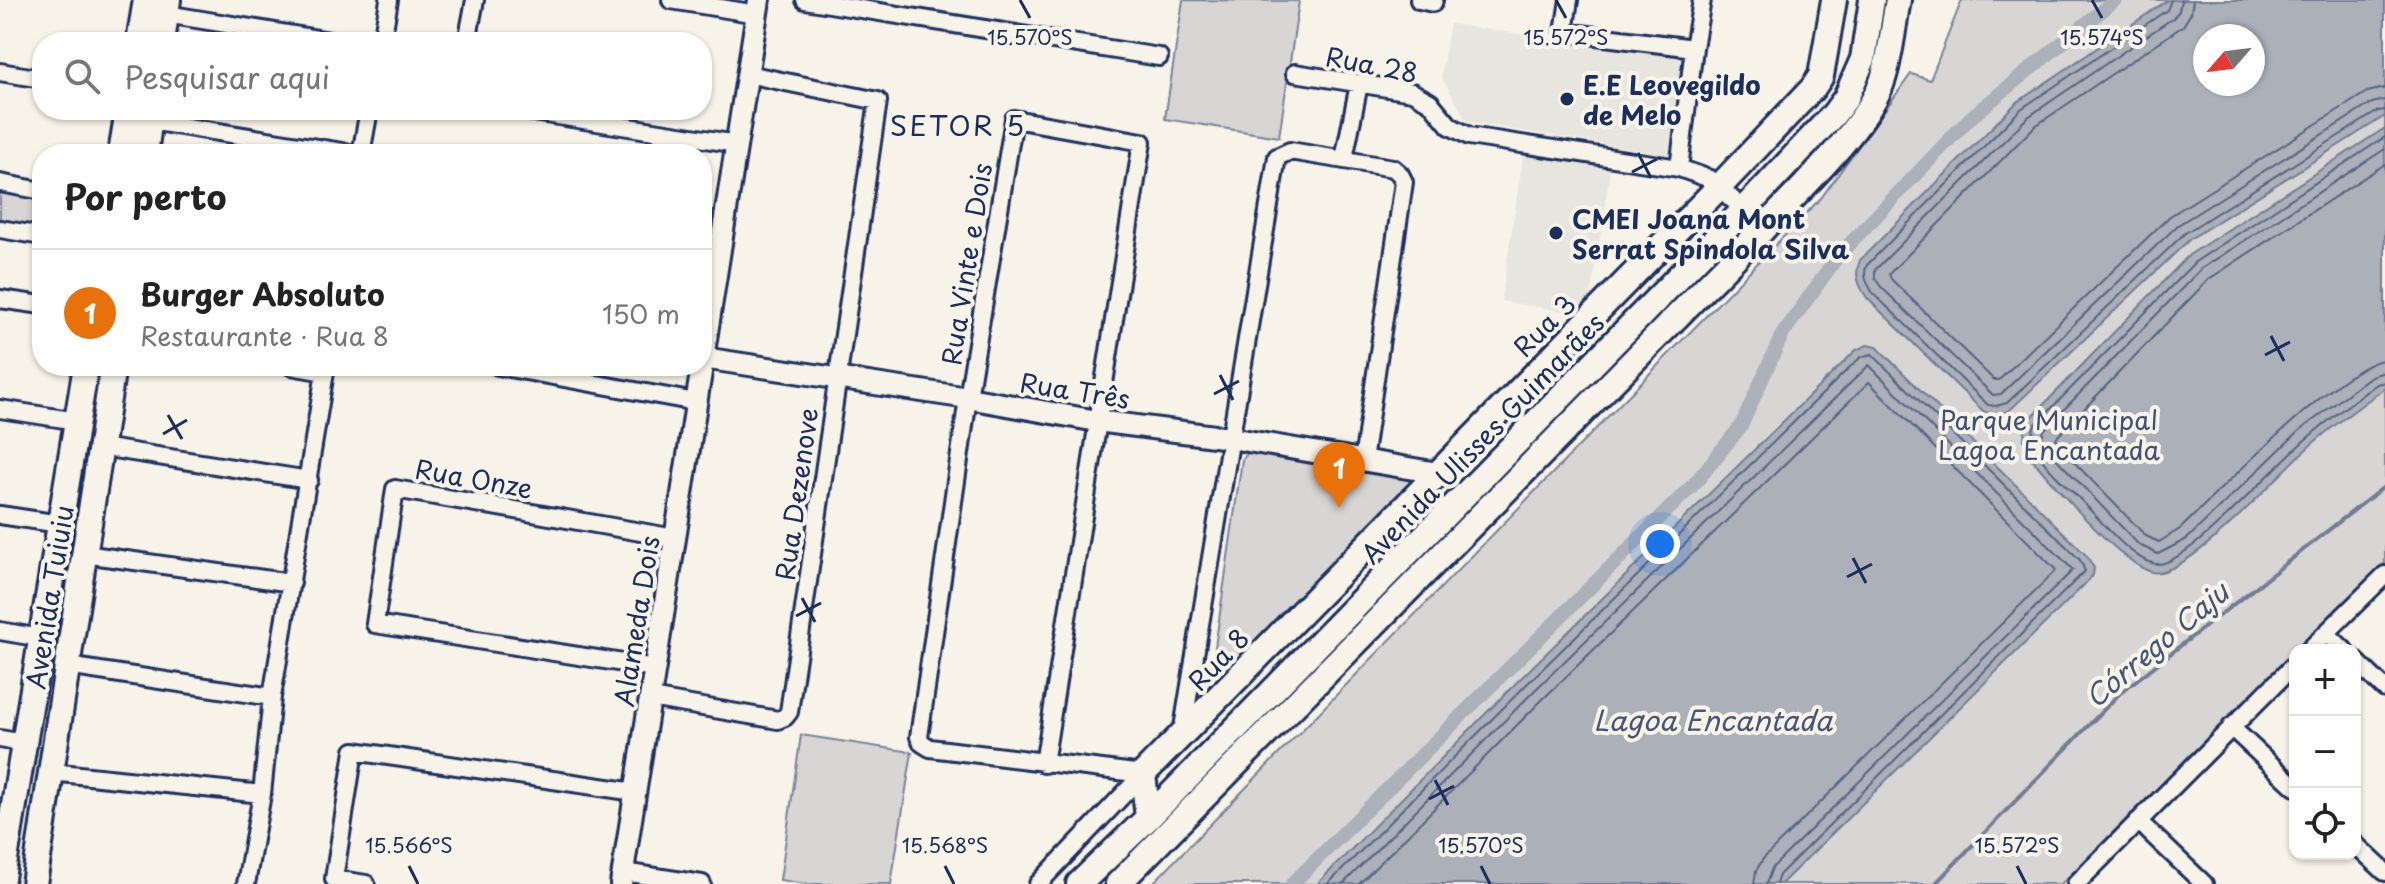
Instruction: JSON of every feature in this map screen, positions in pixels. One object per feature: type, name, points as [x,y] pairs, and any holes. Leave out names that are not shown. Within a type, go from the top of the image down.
[{"type":"main road","name":"Rua 3","points":[[1438,473],[1720,186],[1821,76],[1834,0]]},
{"type":"main road","name":"Avenida Ulisses Guimarães","points":[[1079,884],[1148,818],[1744,210],[1834,114],[1846,98],[1863,59],[1872,0]]},
{"type":"main road","name":"Avenida Ulisses Guimarães","points":[[1118,884],[1763,229],[1826,160],[1871,104],[1883,79],[1898,0]]},
{"type":"main road","points":[[145,32],[160,5]]},
{"type":"main road","points":[[160,5],[161,32]]},
{"type":"main road","points":[[126,144],[140,120]]},
{"type":"main road","points":[[143,120],[144,144]]},
{"type":"main road","points":[[1744,210],[1763,229]]},
{"type":"main road","name":"Avenida Tuiuiu","points":[[1,884],[12,741],[41,638],[84,376]]},
{"type":"main road","name":"Avenida Tuiuiu","points":[[40,883],[51,772],[112,376]]},
{"type":"main road","name":"Rua 8","points":[[1143,774],[1438,473]]},
{"type":"main road","points":[[65,493],[93,498]]},
{"type":"main road","points":[[1143,774],[1148,818]]},
{"type":"street","points":[[384,32],[389,0]]},
{"type":"street","points":[[469,32],[475,0]]},
{"type":"street","points":[[671,0],[758,7]]},
{"type":"street","points":[[805,0],[1159,57]]},
{"type":"street","points":[[1419,0],[1433,3],[1434,0]]},
{"type":"street","points":[[1569,0],[1564,32],[1694,48]]},
{"type":"street","points":[[1679,168],[1702,0]]},
{"type":"street","points":[[160,5],[288,32]]},
{"type":"street","name":"Alameda Dois","points":[[712,259],[737,144],[758,7]]},
{"type":"street","points":[[0,72],[32,77]]},
{"type":"street","name":"Rua 28","points":[[1295,73],[1412,92],[1430,102],[1450,126],[1469,136],[1679,168],[1710,179],[1744,210]]},
{"type":"street","points":[[747,74],[878,101],[837,379]]},
{"type":"street","points":[[1344,159],[1359,84]]},
{"type":"street","name":"Rua Vinte e Dois","points":[[968,398],[1014,119],[1142,142],[1097,421]]},
{"type":"street","points":[[175,120],[304,144]]},
{"type":"street","points":[[360,144],[366,120]]},
{"type":"street","points":[[584,120],[737,144]]},
{"type":"street","points":[[1182,735],[1277,157],[1290,151],[1393,168],[1404,182],[1363,461]]},
{"type":"street","points":[[0,183],[32,189]]},
{"type":"street","points":[[0,229],[32,234]]},
{"type":"street","points":[[0,299],[32,304]]},
{"type":"street","name":"Rua Três","points":[[712,364],[968,398],[1438,473]]},
{"type":"street","points":[[246,884],[262,794],[272,697],[325,376]]},
{"type":"street","points":[[553,376],[696,402]]},
{"type":"street","name":"Alameda Dois","points":[[622,878],[700,376]]},
{"type":"street","name":"Rua Dezenove","points":[[650,698],[778,720],[787,715],[837,379]]},
{"type":"street","points":[[968,398],[920,741],[928,747],[1044,764],[1143,774]]},
{"type":"street","points":[[0,409],[77,421]]},
{"type":"street","points":[[1044,764],[1097,421]]},
{"type":"street","points":[[101,447],[309,480]]},
{"type":"street","name":"Rua Onze","points":[[655,668],[375,624],[395,489],[675,538]]},
{"type":"street","points":[[0,515],[60,524]]},
{"type":"street","points":[[84,554],[292,583]]},
{"type":"street","points":[[2315,644],[2385,575]]},
{"type":"street","points":[[0,631],[41,638]]},
{"type":"street","points":[[2326,633],[2338,644]]},
{"type":"street","points":[[67,666],[272,697]]},
{"type":"street","points":[[2361,666],[2385,689]]},
{"type":"street","points":[[2076,884],[2289,670]]},
{"type":"street","points":[[2231,727],[2289,781]]},
{"type":"street","points":[[366,884],[334,879],[354,751],[635,792]]},
{"type":"street","points":[[51,772],[262,794]]},
{"type":"street","name":"Rua 8","points":[[1038,884],[1143,774]]},
{"type":"street","points":[[2138,821],[2204,884]]},
{"type":"street","points":[[2361,850],[2385,872]]},
{"type":"street","points":[[622,878],[702,884]]},
{"type":"shaded area","name":"E.E Leovegildo de Melo","points":[[1450,24],[1686,58],[1671,155],[1468,122],[1441,76]]},
{"type":"shaded area","name":"CMEI Joana Mont Serrat Spindola Silva","points":[[1524,151],[1611,165],[1588,315],[1501,301]]},
{"type":"green space","points":[[1183,0],[1299,1],[1279,137],[1165,119]]},
{"type":"green space","name":"Parque Municipal Lagoa Encantada","points":[[1962,0],[2385,0],[2385,563],[2303,644],[2289,644],[2289,658],[2061,884],[1152,884],[1821,198],[1911,74],[1930,80]]},
{"type":"green space","points":[[0,192],[32,197],[32,224],[0,219]]},
{"type":"green space","points":[[1250,450],[1423,477],[1207,703],[1242,460]]},
{"type":"green space","points":[[801,735],[912,752],[891,884],[806,884],[780,880]]},
{"type":"water","points":[[2168,0],[2385,0],[2385,116],[2190,239],[2010,410],[1996,415],[1984,412],[1867,298],[1857,275],[1860,260],[2016,103]]},
{"type":"water","points":[[2385,128],[2385,388],[2312,444],[2234,520],[2188,559],[2168,570],[2152,572],[2139,566],[2106,540],[2032,459],[2024,440],[2025,424],[2189,255]]},
{"type":"water","name":"Lagoa Encantada","points":[[1867,345],[1877,347],[2087,556],[2094,568],[2093,575],[1781,884],[1317,884],[1521,678],[1856,350]]},
{"type":"waterway","points":[[1292,884],[1696,482],[1741,426],[1782,335],[1838,256],[1970,118],[2115,0]]},
{"type":"waterway","name":"Córrego Caju","points":[[1935,884],[2120,693],[2385,486]]},
{"type":"place","name":"E.E Leovegildo de Melo","points":[[1567,99]]},
{"type":"place","name":"CMEI Joana Mont Serrat Spindola Silva","points":[[1556,233]]},
{"type":"place","name":"Burger Absoluto","points":[[1339,508]]},
{"type":"district","name":"SETOR 5","points":[[958,124]]}]
